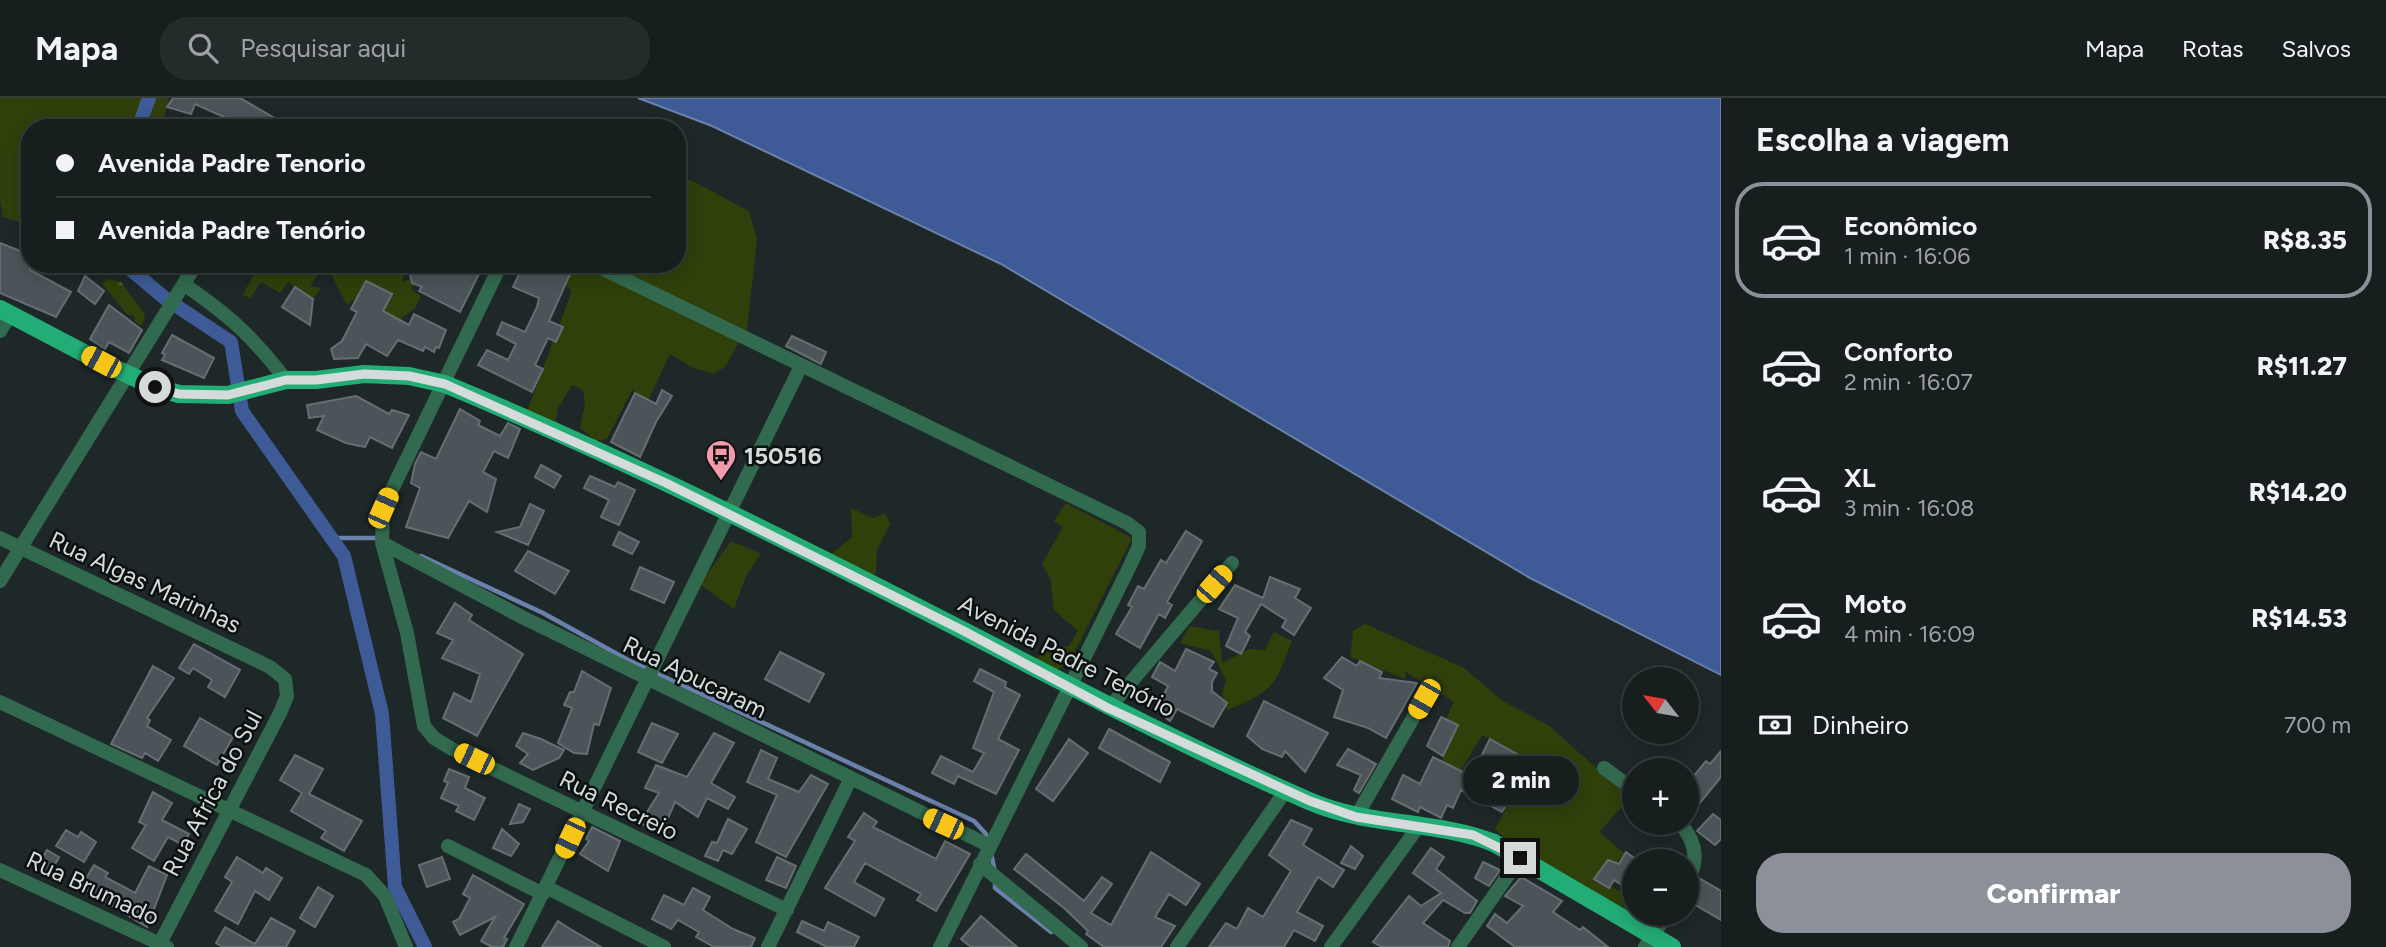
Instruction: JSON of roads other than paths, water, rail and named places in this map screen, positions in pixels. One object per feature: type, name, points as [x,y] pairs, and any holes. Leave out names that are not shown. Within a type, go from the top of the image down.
[{"type":"main road","name":"Avenida Padre Tenório","points":[[5,312],[130,376],[179,394],[208,397],[286,380],[388,374],[445,384],[666,483],[962,630],[1108,708],[1286,790],[1356,817],[1473,835],[1520,858],[1649,941],[1672,947]]},
{"type":"street","points":[[0,581],[130,376],[191,273]]},
{"type":"street","points":[[382,543],[383,508],[497,273]]},
{"type":"street","points":[[611,273],[1128,523],[1139,532],[1139,547],[940,947]]},
{"type":"street","points":[[182,289],[229,316],[252,337],[286,380]]},
{"type":"street","points":[[0,331],[5,312]]},
{"type":"street","points":[[516,947],[801,366]]},
{"type":"street","name":"Rua Algas Marinhas","points":[[0,538],[270,667]]},
{"type":"street","name":"Rua Apucaram","points":[[382,543],[522,617],[850,780],[990,846]]},
{"type":"street","name":"Rua Recreio","points":[[382,543],[407,633],[424,726],[434,738],[582,813],[787,910]]},
{"type":"street","points":[[1108,708],[1232,563]]},
{"type":"street","name":"Rua Africa do Sul","points":[[161,946],[287,696],[285,680],[270,667]]},
{"type":"street","points":[[1356,817],[1424,699]]},
{"type":"street","points":[[0,702],[366,875],[385,896],[406,947]]},
{"type":"street","points":[[1604,768],[1622,781]]},
{"type":"street","points":[[768,947],[850,780]]},
{"type":"street","points":[[1177,947],[1286,790]]},
{"type":"street","points":[[1331,947],[1418,827]]},
{"type":"street","points":[[448,846],[664,947]]},
{"type":"street","points":[[1458,947],[1520,858]]},
{"type":"street","points":[[980,864],[1081,947]]},
{"type":"street","name":"Rua Brumado","points":[[0,870],[161,946]]},
{"type":"street","points":[[1649,941],[1659,926]]},
{"type":"water","points":[[638,98],[1721,98],[1721,675],[1530,578],[1001,264],[712,126]]},
{"type":"waterway","points":[[141,119],[149,98]]},
{"type":"waterway","points":[[135,273],[166,299],[231,342],[242,411],[344,556],[382,714],[395,887],[425,947]]},
{"type":"waterway","points":[[331,538],[378,538]]},
{"type":"waterway","points":[[421,556],[543,613],[628,660],[974,821],[986,834],[988,841]]},
{"type":"waterway","points":[[991,853],[995,872]]},
{"type":"waterway","points":[[995,880],[995,888],[1051,932]]},
{"type":"place","name":"150516","points":[[721,482]]}]
